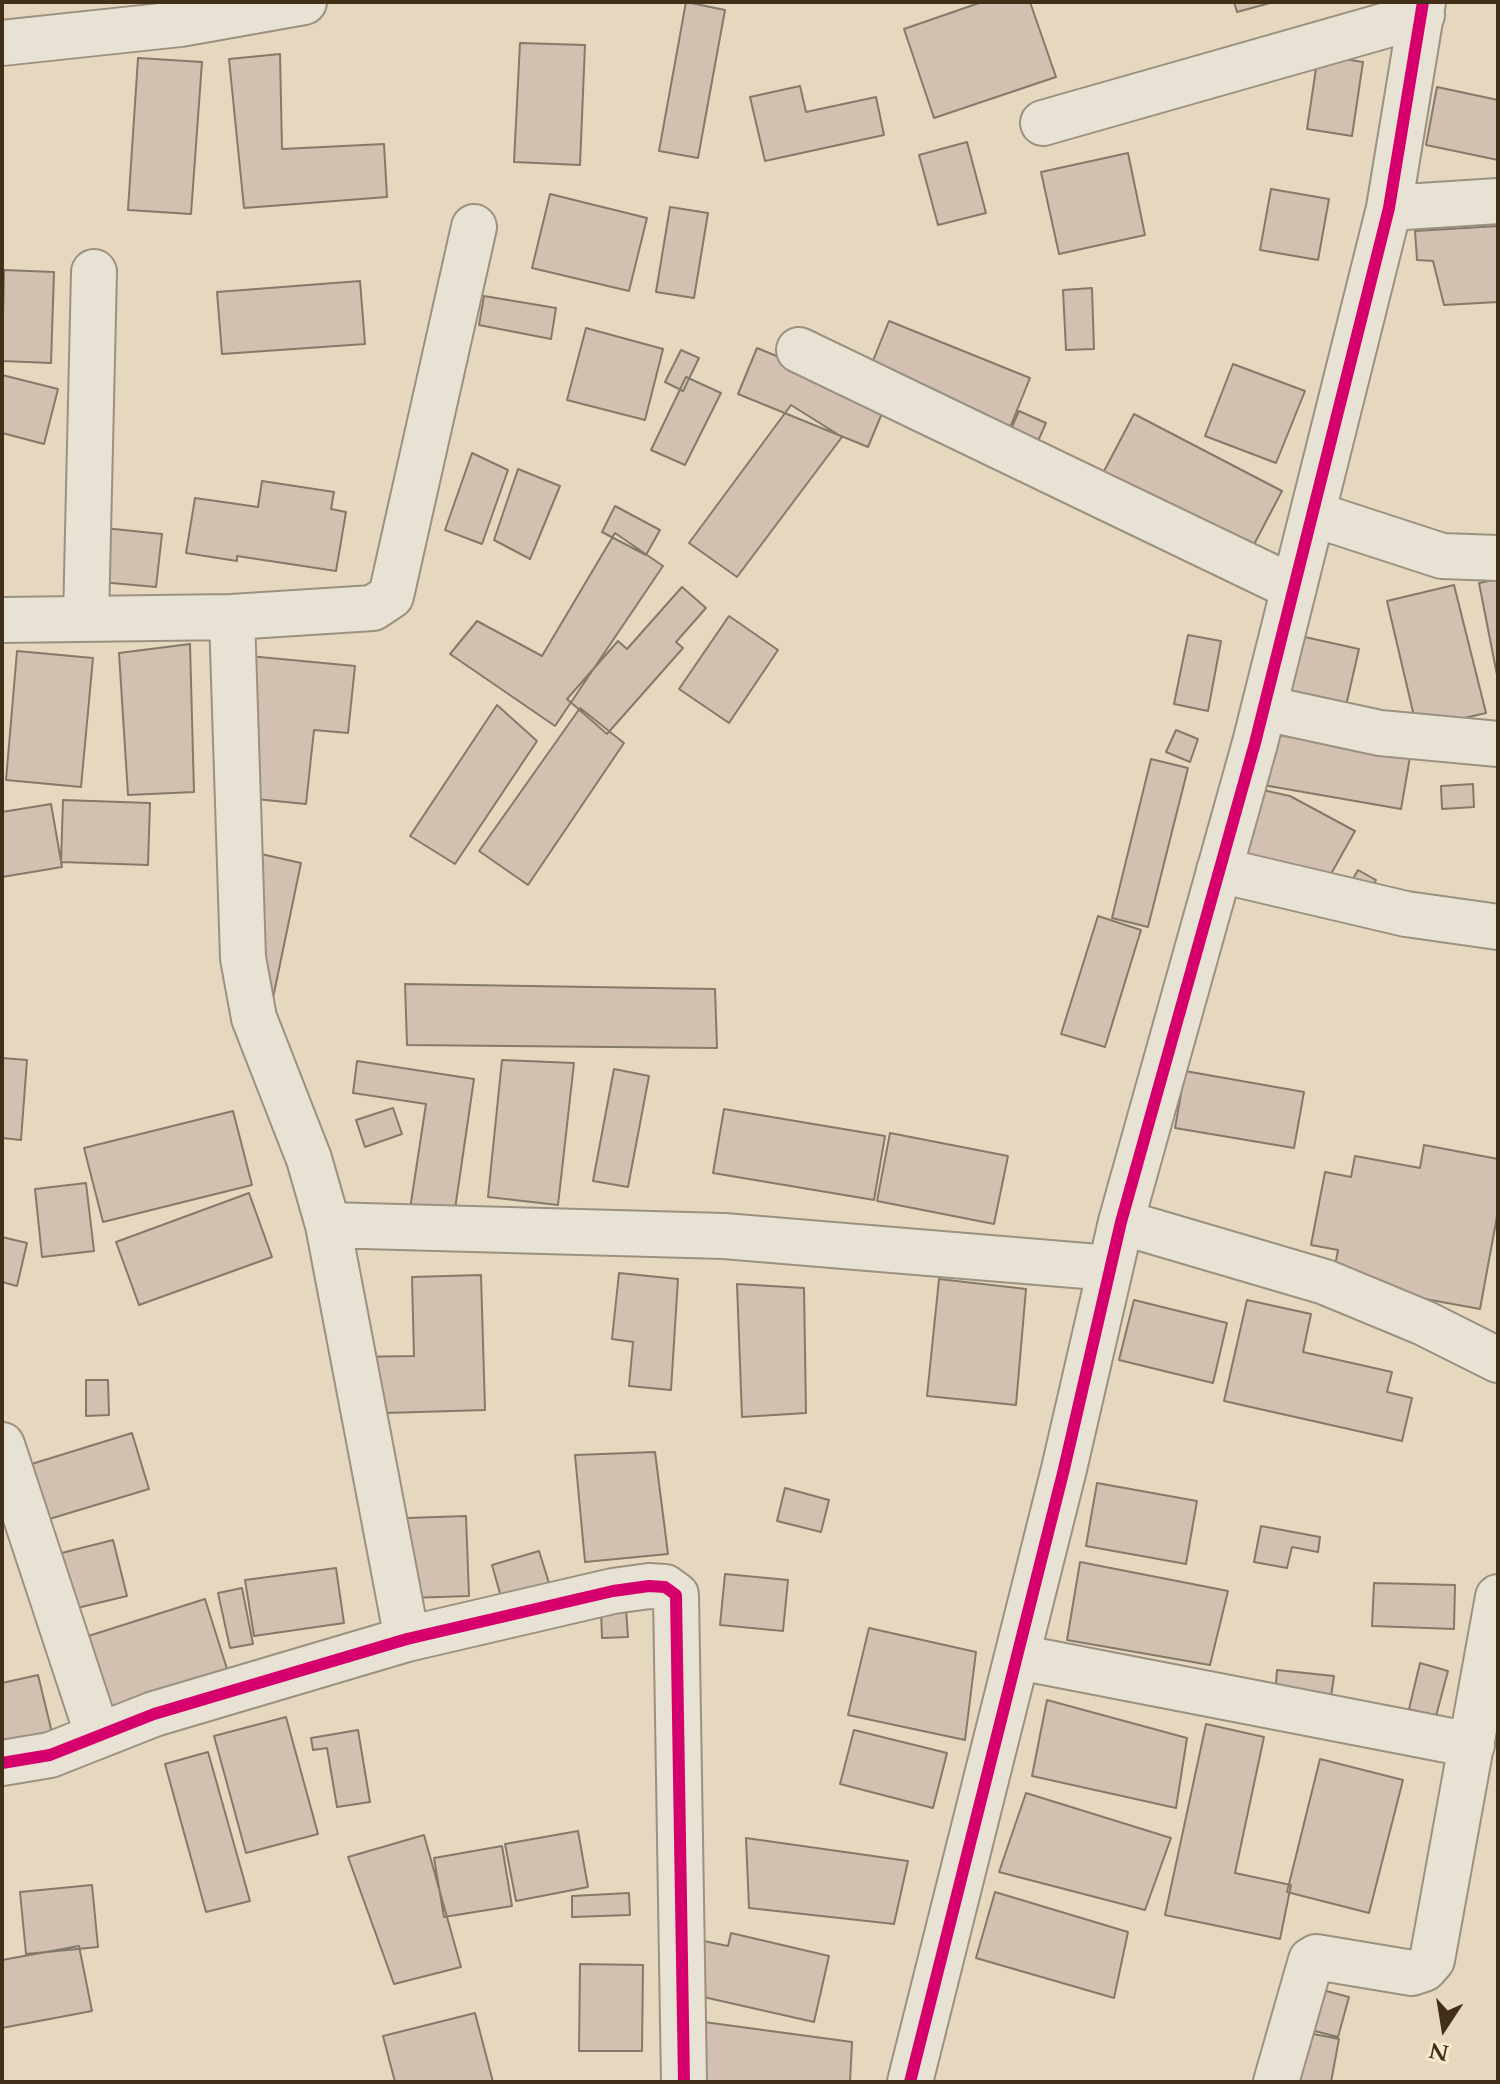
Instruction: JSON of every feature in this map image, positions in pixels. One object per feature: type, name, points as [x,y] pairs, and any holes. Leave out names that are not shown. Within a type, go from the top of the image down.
[{"type":"street","points":[[2,43],[180,24],[304,2]]},
{"type":"street","points":[[910,2082],[1018,1657],[1121,1222],[1264,708],[1389,208],[1422,9],[1043,123]]},
{"type":"street","points":[[1389,208],[1498,201]]},
{"type":"street","points":[[2,620],[232,617],[373,608],[391,596],[474,227]]},
{"type":"street","points":[[86,619],[94,272]]},
{"type":"street","points":[[799,350],[1294,588]]},
{"type":"street","points":[[1313,514],[1442,556],[1498,558]]},
{"type":"street","points":[[232,617],[243,958],[254,1018],[309,1159],[328,1225],[356,1386],[407,1639]]},
{"type":"street","points":[[1264,708],[1380,733],[1498,744]]},
{"type":"street","points":[[1219,870],[1406,914],[1498,927]]},
{"type":"street","points":[[1121,1222],[1325,1282],[1424,1323],[1498,1360]]},
{"type":"street","points":[[328,1225],[724,1236],[1110,1268]]},
{"type":"street","points":[[2,1445],[98,1736]]},
{"type":"street","points":[[2,1763],[50,1755],[154,1714],[407,1639],[613,1591],[665,1587],[676,1595],[684,2082]]},
{"type":"street","points":[[1276,2082],[1311,1960],[1316,1957],[1412,1973],[1424,1969],[1432,1960],[1498,1597]]},
{"type":"street","points":[[1018,1657],[1472,1745]]},
{"type":"building","points":[[686,2],[725,10],[698,158],[659,151]]},
{"type":"building","points":[[982,2],[1030,2],[1056,77],[934,118],[904,29]]},
{"type":"building","points":[[1234,2],[1270,2],[1270,3],[1237,12]]},
{"type":"building","points":[[520,43],[585,45],[580,165],[514,162]]},
{"type":"building","points":[[280,54],[282,149],[384,144],[387,197],[244,208],[229,59]]},
{"type":"building","points":[[1318,55],[1363,62],[1352,136],[1307,129]]},
{"type":"building","points":[[138,58],[202,62],[191,214],[128,210]]},
{"type":"building","points":[[800,86],[806,112],[876,97],[884,135],[765,161],[750,97]]},
{"type":"building","points":[[1437,87],[1498,100],[1498,160],[1426,145]]},
{"type":"building","points":[[967,142],[986,213],[938,225],[919,155]]},
{"type":"building","points":[[1128,153],[1145,235],[1059,254],[1041,172]]},
{"type":"building","points":[[1271,189],[1329,199],[1318,260],[1260,250]]},
{"type":"building","points":[[550,194],[647,218],[629,291],[532,268]]},
{"type":"building","points":[[670,207],[708,213],[694,298],[656,292]]},
{"type":"building","points":[[1498,226],[1498,302],[1444,305],[1433,261],[1417,260],[1415,231]]},
{"type":"building","points":[[4,270],[54,272],[51,363],[2,361]]},
{"type":"building","points":[[360,281],[365,344],[222,354],[217,292]]},
{"type":"building","points":[[1092,288],[1094,349],[1066,350],[1063,290]]},
{"type":"building","points":[[484,296],[556,308],[551,339],[479,325]]},
{"type":"building","points":[[889,321],[1030,378],[1007,435],[866,378]]},
{"type":"building","points":[[586,328],[663,349],[645,420],[567,400]]},
{"type":"building","points":[[757,348],[887,401],[868,447],[738,394]]},
{"type":"building","points":[[681,350],[699,358],[683,391],[665,382]]},
{"type":"building","points":[[1233,364],[1305,391],[1276,463],[1205,436]]},
{"type":"building","points":[[2,375],[58,389],[44,444],[2,433]]},
{"type":"building","points":[[686,377],[721,393],[685,465],[651,450]]},
{"type":"building","points":[[791,405],[842,437],[737,577],[689,543]]},
{"type":"building","points":[[1019,411],[1046,423],[1034,450],[1007,438]]},
{"type":"building","points":[[1134,414],[1282,491],[1240,571],[1092,494]]},
{"type":"building","points":[[472,453],[508,470],[482,544],[445,530]]},
{"type":"building","points":[[518,469],[560,486],[530,559],[494,540]]},
{"type":"building","points":[[262,481],[334,492],[331,509],[346,512],[336,571],[237,556],[237,561],[186,553],[195,498],[258,507]]},
{"type":"building","points":[[615,506],[660,530],[646,555],[602,532]]},
{"type":"building","points":[[95,527],[162,534],[156,587],[90,581]]},
{"type":"building","points":[[615,533],[663,566],[555,726],[450,654],[477,621],[542,656]]},
{"type":"building","points":[[1498,579],[1498,680],[1479,583]]},
{"type":"building","points":[[1454,585],[1486,713],[1417,729],[1387,601]]},
{"type":"building","points":[[682,587],[706,608],[676,642],[683,648],[607,734],[567,699],[618,641],[627,649]]},
{"type":"building","points":[[729,616],[778,650],[729,723],[679,689]]},
{"type":"building","points":[[1264,628],[1359,649],[1345,710],[1250,688]]},
{"type":"building","points":[[1188,635],[1221,641],[1208,711],[1174,704]]},
{"type":"building","points":[[190,644],[194,792],[128,795],[119,653]]},
{"type":"building","points":[[17,651],[93,658],[81,787],[6,780]]},
{"type":"building","points":[[249,656],[355,666],[348,733],[314,730],[306,804],[235,797]]},
{"type":"building","points":[[497,705],[537,741],[455,864],[410,836]]},
{"type":"building","points":[[580,708],[624,743],[528,885],[479,851]]},
{"type":"building","points":[[1176,730],[1198,739],[1190,762],[1166,752]]},
{"type":"building","points":[[1272,734],[1410,757],[1401,809],[1263,785]]},
{"type":"building","points":[[1151,759],[1188,768],[1148,927],[1112,918]]},
{"type":"building","points":[[1230,783],[1290,796],[1355,831],[1327,881],[1346,891],[1358,870],[1376,880],[1357,912],[1221,847]]},
{"type":"building","points":[[1473,784],[1474,807],[1442,809],[1441,786]]},
{"type":"building","points":[[63,800],[150,803],[148,865],[61,862]]},
{"type":"building","points":[[51,804],[62,867],[2,877],[2,812]]},
{"type":"building","points":[[261,854],[301,863],[273,998],[232,989]]},
{"type":"building","points":[[1098,916],[1141,930],[1105,1047],[1061,1034]]},
{"type":"building","points":[[405,984],[715,989],[717,1048],[407,1045]]},
{"type":"building","points":[[2,1058],[27,1060],[21,1140],[2,1138]]},
{"type":"building","points":[[502,1060],[574,1063],[558,1205],[488,1197]]},
{"type":"building","points":[[357,1061],[474,1079],[454,1216],[410,1209],[426,1104],[353,1093]]},
{"type":"building","points":[[614,1069],[649,1076],[628,1187],[593,1181]]},
{"type":"building","points":[[1185,1071],[1304,1092],[1294,1148],[1175,1128]]},
{"type":"building","points":[[393,1108],[402,1134],[365,1147],[356,1120]]},
{"type":"building","points":[[724,1109],[885,1136],[874,1200],[713,1173]]},
{"type":"building","points":[[233,1111],[252,1185],[103,1222],[84,1148]]},
{"type":"building","points":[[890,1133],[1008,1156],[994,1224],[877,1201]]},
{"type":"building","points":[[1424,1145],[1498,1159],[1498,1211],[1480,1309],[1332,1282],[1338,1250],[1311,1245],[1325,1172],[1351,1177],[1355,1156],[1420,1168]]},
{"type":"building","points":[[86,1183],[94,1251],[42,1257],[35,1189]]},
{"type":"building","points":[[249,1193],[272,1257],[139,1305],[116,1242]]},
{"type":"building","points":[[2,1237],[27,1243],[17,1286],[2,1282]]},
{"type":"building","points":[[619,1273],[678,1279],[671,1390],[629,1386],[633,1342],[612,1339]]},
{"type":"building","points":[[481,1275],[485,1410],[352,1414],[351,1357],[414,1356],[412,1277]]},
{"type":"building","points":[[939,1279],[1026,1289],[1016,1405],[927,1396]]},
{"type":"building","points":[[737,1284],[804,1288],[806,1413],[742,1417]]},
{"type":"building","points":[[1134,1300],[1227,1323],[1213,1383],[1119,1360]]},
{"type":"building","points":[[1247,1300],[1311,1314],[1303,1352],[1392,1372],[1387,1392],[1412,1398],[1402,1441],[1224,1401]]},
{"type":"building","points":[[86,1380],[108,1380],[109,1415],[86,1416]]},
{"type":"building","points":[[132,1433],[149,1489],[26,1526],[9,1471]]},
{"type":"building","points":[[655,1452],[668,1554],[585,1562],[575,1455]]},
{"type":"building","points":[[1097,1483],[1197,1501],[1186,1564],[1086,1546]]},
{"type":"building","points":[[785,1488],[829,1500],[821,1532],[777,1521]]},
{"type":"building","points":[[466,1516],[469,1596],[379,1599],[377,1519]]},
{"type":"building","points":[[1261,1526],[1320,1537],[1318,1552],[1292,1547],[1287,1568],[1254,1562]]},
{"type":"building","points":[[113,1540],[127,1596],[52,1614],[38,1559]]},
{"type":"building","points":[[539,1551],[549,1583],[501,1597],[492,1565]]},
{"type":"building","points":[[1080,1562],[1228,1591],[1210,1665],[1067,1640]]},
{"type":"building","points":[[336,1568],[344,1623],[254,1636],[245,1580]]},
{"type":"building","points":[[725,1574],[788,1580],[783,1631],[720,1625]]},
{"type":"building","points":[[1374,1583],[1455,1585],[1454,1629],[1372,1626]]},
{"type":"building","points":[[242,1588],[253,1644],[230,1648],[218,1593]]},
{"type":"building","points":[[205,1599],[228,1672],[84,1718],[60,1645]]},
{"type":"building","points":[[626,1609],[628,1637],[602,1638],[601,1611]]},
{"type":"building","points":[[869,1628],[976,1652],[965,1740],[848,1715]]},
{"type":"building","points":[[1420,1663],[1448,1671],[1436,1716],[1409,1709]]},
{"type":"building","points":[[1277,1670],[1334,1676],[1330,1703],[1275,1696]]},
{"type":"building","points":[[38,1675],[53,1737],[2,1749],[2,1683]]},
{"type":"building","points":[[1047,1700],[1187,1738],[1176,1808],[1032,1776]]},
{"type":"building","points":[[286,1717],[318,1834],[246,1853],[214,1736]]},
{"type":"building","points":[[1206,1724],[1264,1737],[1235,1873],[1291,1885],[1280,1939],[1165,1915]]},
{"type":"building","points":[[358,1730],[370,1802],[337,1807],[327,1748],[313,1750],[311,1738]]},
{"type":"building","points":[[854,1730],[947,1753],[933,1808],[840,1784]]},
{"type":"building","points":[[208,1752],[250,1901],[206,1912],[165,1764]]},
{"type":"building","points":[[1320,1759],[1403,1780],[1369,1913],[1287,1892]]},
{"type":"building","points":[[1026,1793],[1171,1838],[1145,1910],[999,1872]]},
{"type":"building","points":[[578,1831],[588,1887],[516,1901],[505,1844]]},
{"type":"building","points":[[424,1835],[461,1967],[394,1984],[348,1857]]},
{"type":"building","points":[[746,1838],[908,1861],[894,1924],[749,1908]]},
{"type":"building","points":[[502,1846],[512,1906],[444,1917],[434,1858]]},
{"type":"building","points":[[92,1885],[98,1947],[26,1954],[20,1892]]},
{"type":"building","points":[[995,1892],[1128,1932],[1114,1998],[976,1958]]},
{"type":"building","points":[[629,1893],[630,1915],[572,1917],[572,1896]]},
{"type":"building","points":[[731,1933],[829,1956],[814,2022],[677,1991],[689,1938],[728,1946]]},
{"type":"building","points":[[79,1946],[92,2011],[2,2028],[2,1960]]},
{"type":"building","points":[[580,1964],[643,1965],[642,2051],[579,2051]]},
{"type":"building","points":[[1284,1980],[1349,1997],[1338,2037],[1303,2028]]},
{"type":"building","points":[[475,2013],[493,2082],[395,2082],[383,2036]]},
{"type":"building","points":[[704,2022],[852,2042],[850,2082],[694,2082]]},
{"type":"building","points":[[1303,2032],[1339,2039],[1331,2082],[1262,2082]]},
{"type":"cycle path","points":[[910,2082],[1064,1469],[1121,1222],[1255,743],[1389,208],[1423,2]]},
{"type":"cycle path","points":[[2,1763],[50,1755],[154,1714],[407,1639],[613,1591],[665,1587],[676,1595],[684,2082]]}]
